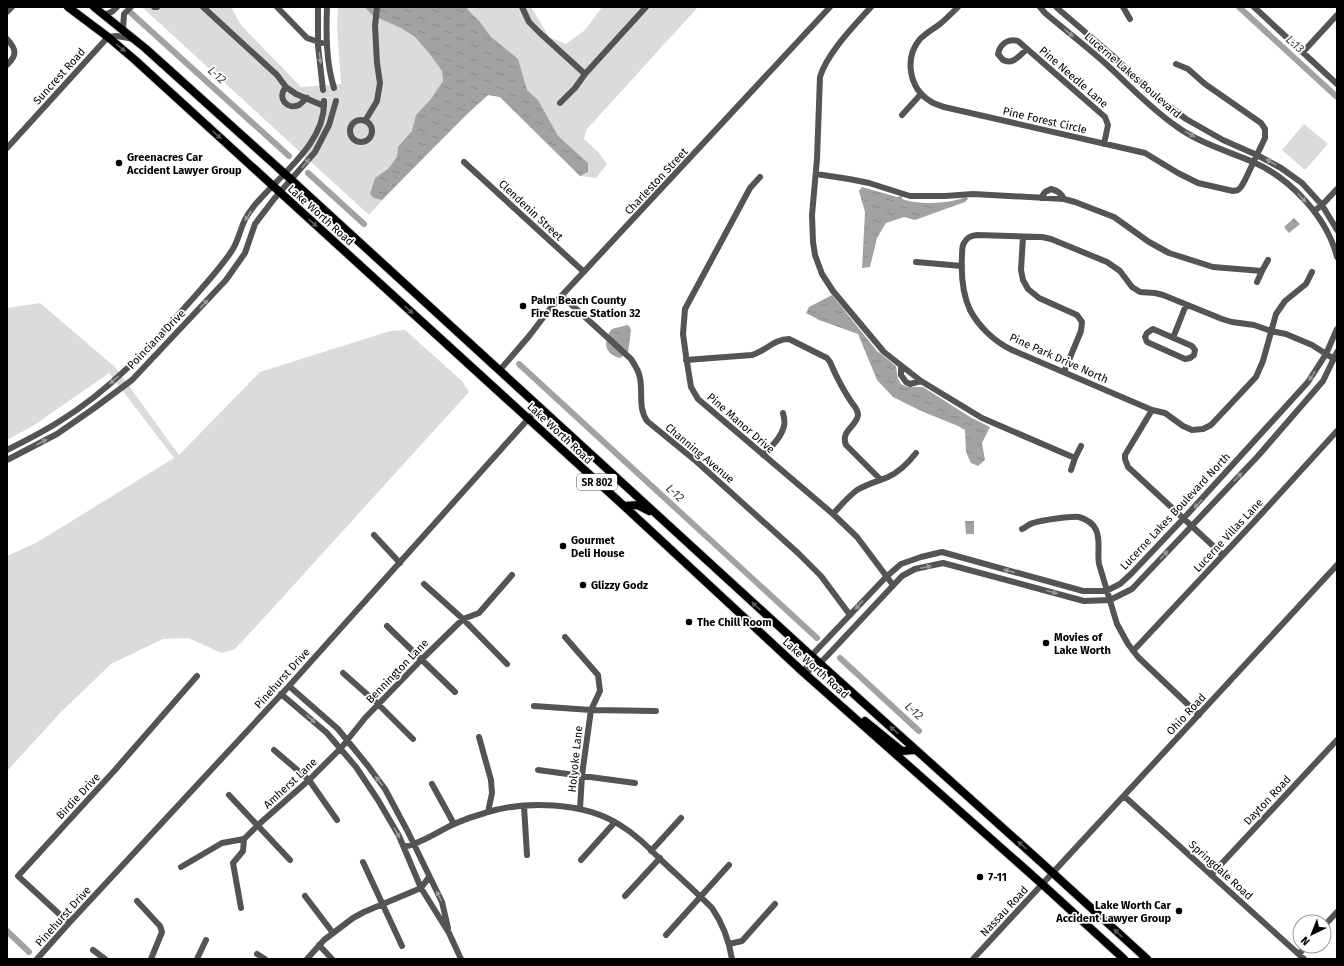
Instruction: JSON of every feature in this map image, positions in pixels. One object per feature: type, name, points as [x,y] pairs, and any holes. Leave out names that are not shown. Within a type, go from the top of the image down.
[{"type":"main road","name":"Lake Worth Road","points":[[68,7],[108,37],[135,60],[624,506],[804,673],[1042,884],[1124,959]]},
{"type":"main road","name":"Lake Worth Road","points":[[94,7],[106,15],[135,40],[288,177],[819,664],[916,750],[1051,875],[1147,959]]},
{"type":"main road","points":[[624,506],[637,505],[655,513]]},
{"type":"main road","points":[[836,701],[873,726],[902,751],[916,750]]},
{"type":"street","points":[[7,12],[12,7]]},
{"type":"street","points":[[106,15],[113,11],[116,7]]},
{"type":"street","points":[[122,29],[124,14],[131,7]]},
{"type":"street","points":[[203,7],[277,75],[286,87],[296,94],[324,103],[321,122],[317,131],[288,177]]},
{"type":"street","points":[[278,7],[306,38],[326,44]]},
{"type":"street","points":[[318,7],[318,42],[323,90]]},
{"type":"street","points":[[327,7],[326,44],[334,88]]},
{"type":"street","points":[[365,121],[377,101],[380,83],[377,63],[375,26],[377,7]]},
{"type":"street","points":[[522,7],[529,22],[540,34],[585,74]]},
{"type":"street","name":"Charleston Street","points":[[499,371],[530,336],[552,306],[830,7]]},
{"type":"street","points":[[871,7],[828,58],[822,69],[820,77],[820,105],[812,215],[815,255],[822,274],[833,291],[884,352],[921,381],[982,418],[1075,458]]},
{"type":"street","points":[[902,115],[921,94],[911,73],[910,63],[914,49],[922,37],[939,25],[958,7]]},
{"type":"street","name":"Lucerne Lakes Boulevard","points":[[1040,7],[1045,13],[1105,63],[1144,100],[1178,128],[1215,148],[1264,168],[1290,186],[1314,211],[1328,232],[1337,257]]},
{"type":"street","name":"Lucerne Lakes Boulevard","points":[[1056,7],[1113,56],[1152,93],[1186,120],[1281,168],[1302,183],[1322,205],[1337,230]]},
{"type":"street","points":[[1123,7],[1130,19]]},
{"type":"street","points":[[1254,7],[1337,84]]},
{"type":"street","points":[[560,103],[575,88],[585,74],[644,8]]},
{"type":"street","points":[[1303,52],[1337,15]]},
{"type":"street","points":[[108,37],[117,36],[135,40]]},
{"type":"street","name":"Suncrest Road","points":[[7,148],[108,37]]},
{"type":"street","points":[[7,39],[14,47],[15,51],[13,59],[7,65]]},
{"type":"street","name":"Pine Needle Lane","points":[[1027,49],[1010,62],[1002,60],[998,54],[999,49],[1009,40],[1018,41],[1105,117],[1108,125],[1104,144]]},
{"type":"street","points":[[1176,64],[1188,69],[1205,84],[1261,123],[1266,134],[1254,163]]},
{"type":"street","points":[[286,87],[281,96],[285,103],[294,106],[307,98]]},
{"type":"street","name":"Pine Forest Circle","points":[[921,94],[930,102],[944,107],[1145,153],[1198,183],[1226,190],[1238,190],[1254,163]]},
{"type":"street","points":[[288,177],[315,152],[329,125],[336,101]]},
{"type":"street","points":[[317,131],[324,135]]},
{"type":"street","name":"Clendenin Street","points":[[464,162],[584,272]]},
{"type":"street","points":[[816,174],[869,183],[910,196],[973,194],[1064,199],[1114,218],[1149,242],[1176,255],[1213,267],[1262,271]]},
{"type":"street","name":"Poinciana Drive","points":[[7,450],[60,422],[84,406],[126,370],[158,338],[215,273],[232,251],[247,216],[265,193],[288,177]]},
{"type":"street","name":"Poinciana Drive","points":[[7,460],[57,434],[132,380],[226,280],[245,253],[256,224],[280,192],[288,177]]},
{"type":"street","name":"Pine Manor Drive","points":[[760,177],[750,188],[685,308],[683,334],[691,387],[698,399],[833,514],[857,537],[893,585]]},
{"type":"street","points":[[1041,198],[1045,192],[1051,189],[1057,190],[1064,199]]},
{"type":"street","points":[[1314,211],[1337,189]]},
{"type":"street","name":"Pine Park Drive North","points":[[1023,237],[970,236],[966,239],[962,246],[962,279],[970,309],[981,325],[989,334],[1008,348],[1152,410],[1165,413],[1183,426],[1192,430],[1203,429],[1211,425],[1256,377],[1263,361],[1276,314],[1285,301],[1306,284],[1312,272]]},
{"type":"street","points":[[1064,372],[1081,331],[1082,322],[1077,315],[1039,298],[1028,289],[1023,280],[1021,270],[1023,237],[1051,239],[1097,257],[1120,271],[1132,287],[1140,292],[1163,295],[1227,321],[1254,325],[1286,334],[1312,345],[1334,359]]},
{"type":"street","points":[[1257,282],[1268,260]]},
{"type":"street","points":[[916,262],[962,266]]},
{"type":"street","name":"Channing Avenue","points":[[562,296],[631,359],[640,378],[641,407],[643,416],[647,421],[697,462],[798,553],[821,576],[850,615]]},
{"type":"street","points":[[1173,338],[1186,305]]},
{"type":"street","name":"Lucerne Lakes Boulevard North","points":[[804,673],[811,656],[886,577],[901,564],[921,556],[942,552],[1083,591],[1106,591],[1120,584],[1184,518],[1308,382],[1326,354],[1337,329]]},
{"type":"street","points":[[1153,330],[1173,338],[1192,346],[1195,350],[1194,355],[1190,358],[1185,358],[1147,342],[1145,337],[1147,333],[1153,330]]},
{"type":"street","points":[[686,360],[752,354],[760,352],[784,339],[789,339],[827,358],[845,393],[857,409],[858,413],[857,418],[846,434],[844,441],[846,445],[880,479]]},
{"type":"street","name":"Lucerne Lakes Boulevard North","points":[[804,673],[819,664],[902,576],[915,569],[943,563],[1084,601],[1110,600],[1132,588],[1258,456],[1322,380],[1337,352]]},
{"type":"street","points":[[901,366],[901,375],[906,382],[914,383],[921,381]]},
{"type":"street","name":"Pinehurst Drive","points":[[37,959],[289,686],[539,407]]},
{"type":"street","points":[[1152,410],[1139,434],[1125,455],[1126,464],[1223,555]]},
{"type":"street","points":[[763,455],[773,446],[779,436],[784,425],[783,413]]},
{"type":"street","name":"Lucerne Villas Lane","points":[[1133,651],[1337,431]]},
{"type":"street","points":[[1071,470],[1081,446]]},
{"type":"street","points":[[833,514],[845,500],[858,490],[880,479],[890,476],[909,462],[916,453]]},
{"type":"street","points":[[1022,529],[1032,523],[1072,517],[1081,518],[1088,521],[1095,527],[1098,538],[1097,555],[1099,564],[1106,591],[1117,624],[1123,636],[1133,651],[1199,715]]},
{"type":"street","points":[[374,535],[400,563]]},
{"type":"street","name":"Ohio Road","points":[[1051,875],[1337,565]]},
{"type":"street","name":"Bennington Lane","points":[[347,740],[378,704],[422,659],[463,619],[479,613],[512,575]]},
{"type":"street","points":[[424,584],[463,619],[507,664]]},
{"type":"street","points":[[387,626],[456,692]]},
{"type":"street","points":[[566,637],[598,675],[600,691],[590,710]]},
{"type":"street","points":[[343,673],[378,704],[413,739]]},
{"type":"street","name":"Birdie Drive","points":[[69,923],[18,876],[115,770],[197,676]]},
{"type":"street","points":[[289,686],[338,729],[385,789],[415,845],[442,902],[449,933]]},
{"type":"street","points":[[281,694],[327,732],[356,767],[378,800],[399,836],[421,888],[449,933],[462,959]]},
{"type":"street","points":[[534,706],[590,710],[656,711]]},
{"type":"street","name":"Holyoke Lane","points":[[580,809],[582,775],[590,710]]},
{"type":"street","points":[[479,737],[491,780],[492,793],[488,812]]},
{"type":"street","name":"Amherst Lane","points":[[244,839],[309,780],[347,740]]},
{"type":"street","name":"Dayton Road","points":[[1211,875],[1337,740]]},
{"type":"street","points":[[274,750],[309,780],[337,820]]},
{"type":"street","points":[[538,770],[635,783]]},
{"type":"street","points":[[432,784],[454,824]]},
{"type":"street","points":[[229,796],[290,860]]},
{"type":"street","name":"Springdale Road","points":[[1124,796],[1292,948]]},
{"type":"street","points":[[404,847],[415,845],[454,824],[502,808],[551,805],[580,809],[597,814],[615,822],[631,832],[712,908],[718,916],[726,933],[732,959]]},
{"type":"street","points":[[524,806],[527,855]]},
{"type":"street","points":[[652,851],[681,818]]},
{"type":"street","points":[[581,860],[615,822]]},
{"type":"street","points":[[181,867],[222,843],[244,839],[243,851],[233,863],[241,908]]},
{"type":"street","points":[[625,896],[660,858]]},
{"type":"street","points":[[363,862],[402,946]]},
{"type":"street","points":[[666,935],[729,865]]},
{"type":"street","name":"Nassau Road","points":[[973,959],[1051,875]]},
{"type":"street","points":[[307,959],[319,945],[353,918],[421,888],[429,877]]},
{"type":"street","points":[[305,896],[333,933]]},
{"type":"street","points":[[137,901],[160,926],[162,932],[151,959]]},
{"type":"street","points":[[729,944],[742,941],[775,904]]},
{"type":"street","points":[[197,959],[206,940]]},
{"type":"street","points":[[319,945],[332,959]]},
{"type":"street","points":[[93,950],[105,959]]},
{"type":"street","points":[[257,954],[265,959]]},
{"type":"street","name":"Springdale Road","points":[[1299,954],[1304,959]]},
{"type":"shaded area","points":[[142,7],[231,7],[241,25],[301,87],[341,84],[337,27],[338,7],[531,7],[549,37],[566,44],[585,30],[602,7],[698,7],[587,129],[584,139],[598,152],[607,164],[596,178],[580,176],[500,97],[488,95],[397,184],[369,215]]},
{"type":"shaded area","points":[[1304,124],[1328,144],[1305,170],[1282,150]]},
{"type":"shaded area","points":[[40,303],[115,367],[179,455],[260,372],[390,331],[405,330],[462,381],[469,392],[235,649],[222,653],[188,638],[163,639],[111,664],[60,713],[7,771],[7,556],[36,543],[174,458],[109,373],[33,426],[7,440],[7,308]]},
{"type":"water","points":[[365,7],[466,7],[491,37],[518,59],[527,90],[538,100],[558,136],[588,163],[588,172],[580,176],[500,97],[488,95],[466,115],[382,200],[374,198],[370,194],[375,178],[388,169],[397,157],[398,147],[412,131],[416,115],[431,99],[443,81],[442,71],[415,37],[401,28],[372,15]]},
{"type":"water","points":[[862,187],[897,197],[902,196],[902,199],[909,201],[925,203],[951,201],[966,197],[968,199],[965,202],[915,220],[904,217],[886,223],[877,238],[870,267],[862,268],[865,212],[859,191]]},
{"type":"water","points":[[1294,218],[1300,224],[1289,233],[1284,227]]},
{"type":"water","points":[[832,295],[877,351],[896,366],[898,379],[901,384],[908,387],[923,387],[970,417],[990,427],[982,443],[985,460],[978,466],[971,463],[966,452],[965,430],[893,397],[877,380],[858,334],[819,320],[806,313],[809,307]]},
{"type":"water","points":[[627,325],[631,330],[628,353],[620,358],[608,351],[606,342],[611,330]]},
{"type":"water","points":[[965,521],[974,521],[974,534],[966,534]]},
{"type":"waterway","name":"L-13","points":[[1239,7],[1337,97]]},
{"type":"waterway","name":"L-12","points":[[130,12],[289,156]]},
{"type":"waterway","name":"L-12","points":[[308,173],[364,224]]},
{"type":"waterway","name":"L-12","points":[[519,364],[817,638]]},
{"type":"waterway","name":"L-12","points":[[840,658],[919,731]]},
{"type":"waterway","points":[[7,931],[29,952]]},
{"type":"tunnel","points":[[334,88],[336,101]]},
{"type":"tunnel","points":[[323,90],[324,101]]},
{"type":"place","name":"Greenacres Car Accident Lawyer Group","points":[[119,163]]},
{"type":"place","name":"Palm Beach County Fire Rescue Station 32","points":[[523,306]]},
{"type":"place","name":"Gourmet Deli House","points":[[563,546]]},
{"type":"place","name":"Glizzy Godz","points":[[583,585]]},
{"type":"place","name":"The Chill Room","points":[[689,622]]},
{"type":"place","name":"Movies of Lake Worth","points":[[1046,643]]},
{"type":"place","name":"7-11","points":[[980,877]]},
{"type":"place","name":"Lake Worth Car Accident Lawyer Group","points":[[1179,911]]}]
